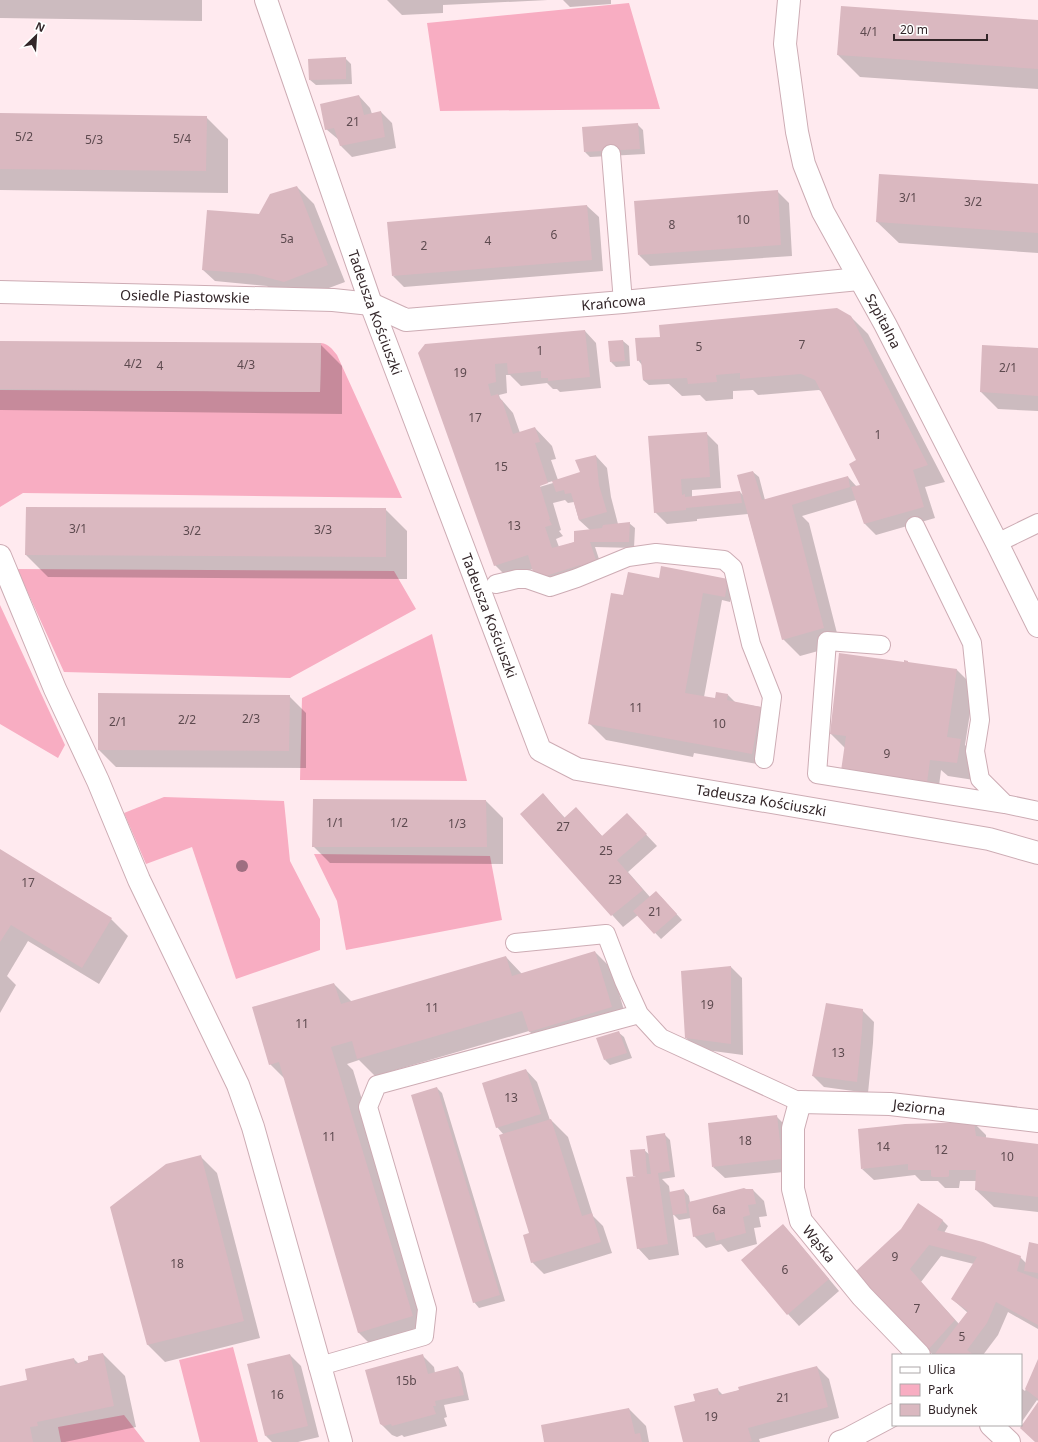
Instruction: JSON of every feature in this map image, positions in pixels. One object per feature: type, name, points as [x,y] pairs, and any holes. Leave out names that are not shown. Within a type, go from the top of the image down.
[{"type":"street","name":"Tadeusza Kościuszki","points":[[266,0],[371,304],[540,750],[577,770],[989,839],[1038,853]]},
{"type":"street","name":"Szpitalna","points":[[789,0],[785,44],[797,132],[804,164],[823,212],[885,324],[1038,626]]},
{"type":"street","name":"Krańcowa","points":[[371,304],[406,320],[623,302],[859,279]]},
{"type":"street","name":"Osiedle Piastowskie","points":[[0,292],[333,300],[371,304]]},
{"type":"street","points":[[0,556],[55,689],[98,781],[139,880],[238,1085],[253,1127],[341,1442]]},
{"type":"street","name":"Jeziorna","points":[[800,1102],[890,1104],[1038,1121]]},
{"type":"street","name":"Wąska","points":[[800,1102],[792,1128],[793,1189],[801,1221],[862,1296],[918,1354]]},
{"type":"street","points":[[840,1442],[892,1416]]},
{"type":"street","points":[[992,1426],[1009,1442]]},
{"type":"lane","points":[[611,154],[623,302]]},
{"type":"lane","points":[[997,543],[1038,523]]},
{"type":"lane","points":[[915,526],[972,643],[980,720],[975,751],[980,779],[1005,804]]},
{"type":"lane","points":[[496,584],[517,578],[550,587],[577,578],[628,557],[656,553],[724,560],[733,568],[750,644],[772,697],[764,758]]},
{"type":"lane","points":[[881,645],[828,641],[817,774],[1005,804],[1038,811]]},
{"type":"lane","points":[[515,943],[606,934],[624,981],[639,1014],[661,1038],[800,1102]]},
{"type":"lane","points":[[320,1366],[424,1336],[427,1309],[368,1107],[377,1085],[639,1014]]},
{"type":"green space","points":[[629,3],[660,109],[440,111],[427,23]]},
{"type":"green space","points":[[321,343],[332,349],[337,355],[402,498],[23,493],[0,507],[0,390],[320,392]]},
{"type":"green space","points":[[17,569],[394,571],[416,609],[290,678],[64,672]]},
{"type":"green space","points":[[0,605],[65,745],[58,758],[0,724]]},
{"type":"green space","points":[[432,634],[467,781],[300,780],[302,698]]},
{"type":"green space","points":[[164,797],[284,801],[290,861],[320,919],[320,950],[236,979],[192,847],[146,864],[124,813]]},
{"type":"green space","points":[[314,854],[490,856],[502,920],[346,950],[337,901]]},
{"type":"green space","points":[[233,1347],[258,1442],[200,1442],[179,1360]]},
{"type":"green space","points":[[124,1415],[145,1442],[61,1442],[58,1427]]},
{"type":"building","points":[[841,6],[1038,20],[1038,69],[837,55]]},
{"type":"building","points":[[346,57],[346,79],[309,80],[308,59]]},
{"type":"building","points":[[359,95],[364,115],[381,111],[385,137],[340,146],[334,128],[325,130],[320,104]]},
{"type":"building","points":[[0,113],[207,116],[206,171],[0,169]]},
{"type":"building","points":[[638,123],[640,149],[584,152],[582,127]]},
{"type":"building","points":[[879,174],[1038,184],[1038,233],[876,222]]},
{"type":"building","points":[[297,186],[328,265],[284,282],[254,274],[202,270],[207,210],[259,214],[270,194]]},
{"type":"building","points":[[778,190],[781,245],[638,255],[634,201]]},
{"type":"building","points":[[587,205],[592,260],[392,276],[387,222]]},
{"type":"building","points":[[837,308],[851,316],[928,465],[913,470],[924,507],[864,524],[851,487],[860,485],[849,464],[856,460],[815,380],[801,374],[740,379],[740,373],[716,375],[717,382],[688,384],[687,378],[643,380],[641,360],[637,361],[635,338],[660,337],[659,325]]},
{"type":"building","points":[[585,330],[590,377],[548,381],[548,378],[541,378],[541,371],[508,374],[507,363],[495,364],[496,382],[488,384],[491,396],[498,394],[500,400],[502,400],[513,434],[535,427],[540,442],[535,443],[548,483],[540,486],[552,525],[545,527],[552,548],[574,542],[574,531],[602,528],[603,525],[630,522],[629,542],[590,542],[597,563],[581,567],[580,565],[543,577],[533,572],[528,555],[494,566],[418,353],[425,344]]},
{"type":"building","points":[[623,340],[625,361],[610,362],[608,341]]},
{"type":"building","points":[[0,341],[321,343],[320,392],[0,389]]},
{"type":"building","points":[[982,345],[1038,348],[1038,396],[980,392]]},
{"type":"building","points":[[707,432],[710,477],[681,479],[682,495],[685,494],[685,497],[740,491],[742,503],[686,508],[686,510],[654,513],[648,436]]},
{"type":"building","points":[[596,455],[599,485],[607,512],[579,520],[571,493],[565,494],[564,490],[556,492],[552,481],[580,472],[575,460]]},
{"type":"building","points":[[753,471],[762,500],[848,476],[850,487],[792,505],[824,628],[782,640],[737,475]]},
{"type":"building","points":[[26,507],[386,508],[386,557],[25,555]]},
{"type":"building","points":[[661,566],[728,579],[725,597],[703,593],[685,693],[715,698],[716,692],[728,694],[727,700],[761,707],[752,754],[588,724],[611,593],[623,595],[628,572],[659,578]]},
{"type":"building","points":[[839,653],[904,662],[904,660],[908,662],[957,669],[947,737],[961,739],[957,763],[930,760],[927,783],[841,771],[846,736],[830,734]]},
{"type":"building","points":[[98,693],[290,695],[289,751],[98,750]]},
{"type":"building","points":[[543,793],[564,818],[576,807],[602,836],[627,813],[647,834],[617,860],[643,890],[611,916],[520,814]]},
{"type":"building","points":[[313,799],[486,800],[487,847],[312,847]]},
{"type":"building","points":[[0,849],[112,918],[82,968],[11,925],[0,942]]},
{"type":"building","points":[[656,891],[677,914],[654,934],[633,911]]},
{"type":"building","points":[[595,951],[612,1007],[529,1032],[522,1011],[357,1059],[352,1041],[331,1047],[413,1316],[358,1333],[279,1062],[269,1065],[252,1007],[334,983],[341,1004],[506,956],[512,976]]},
{"type":"building","points":[[731,966],[731,1044],[685,1038],[681,971]]},
{"type":"building","points":[[826,1003],[863,1009],[857,1082],[812,1076]]},
{"type":"building","points":[[619,1031],[627,1053],[604,1060],[596,1038]]},
{"type":"building","points":[[526,1069],[541,1114],[496,1128],[482,1083]]},
{"type":"building","points":[[437,1087],[500,1295],[473,1303],[411,1095]]},
{"type":"building","points":[[777,1115],[782,1159],[712,1167],[708,1123]]},
{"type":"building","points":[[551,1119],[582,1216],[592,1213],[601,1242],[531,1263],[523,1235],[529,1233],[499,1135]]},
{"type":"building","points":[[974,1122],[976,1136],[1038,1144],[1038,1197],[975,1190],[976,1170],[949,1170],[949,1176],[947,1177],[933,1177],[931,1176],[931,1170],[908,1170],[908,1164],[861,1169],[858,1129],[905,1124]]},
{"type":"building","points":[[665,1133],[670,1171],[658,1173],[668,1244],[637,1249],[626,1177],[638,1176],[633,1176],[630,1150],[645,1149],[647,1174],[651,1174],[646,1136]]},
{"type":"building","points":[[201,1155],[244,1321],[147,1345],[110,1207],[166,1164]]},
{"type":"building","points":[[744,1188],[753,1189],[756,1204],[748,1205],[750,1215],[743,1217],[746,1233],[716,1241],[714,1232],[693,1237],[688,1204],[689,1202]]},
{"type":"building","points":[[684,1189],[687,1213],[673,1215],[669,1192]]},
{"type":"building","points":[[918,1203],[943,1220],[937,1230],[983,1242],[1021,1256],[1017,1271],[1038,1279],[1038,1325],[996,1302],[987,1323],[967,1350],[973,1354],[935,1354],[968,1311],[951,1299],[977,1257],[929,1245],[910,1269],[955,1320],[927,1351],[855,1272],[901,1229]]},
{"type":"building","points":[[783,1224],[829,1279],[787,1315],[741,1260]]},
{"type":"building","points":[[1029,1242],[1038,1244],[1038,1273],[1024,1271]]},
{"type":"building","points":[[103,1353],[114,1406],[37,1422],[38,1426],[30,1427],[33,1442],[0,1442],[0,1386],[27,1380],[25,1369],[74,1358],[75,1364],[88,1360],[88,1356]]},
{"type":"building","points":[[290,1354],[308,1426],[265,1436],[247,1364]]},
{"type":"building","points":[[423,1354],[428,1374],[458,1366],[464,1395],[435,1401],[436,1406],[433,1406],[436,1414],[392,1426],[391,1424],[384,1426],[380,1424],[365,1370]]},
{"type":"building","points":[[1038,1359],[1038,1399],[1025,1389]]},
{"type":"building","points":[[817,1366],[828,1407],[748,1428],[752,1441],[748,1442],[683,1442],[674,1406],[695,1401],[693,1394],[718,1388],[719,1395],[739,1390],[738,1387]]},
{"type":"building","points":[[1038,1402],[1038,1442],[1035,1442],[1020,1428]]},
{"type":"building","points":[[629,1408],[635,1434],[640,1433],[642,1442],[544,1442],[541,1425]]}]
